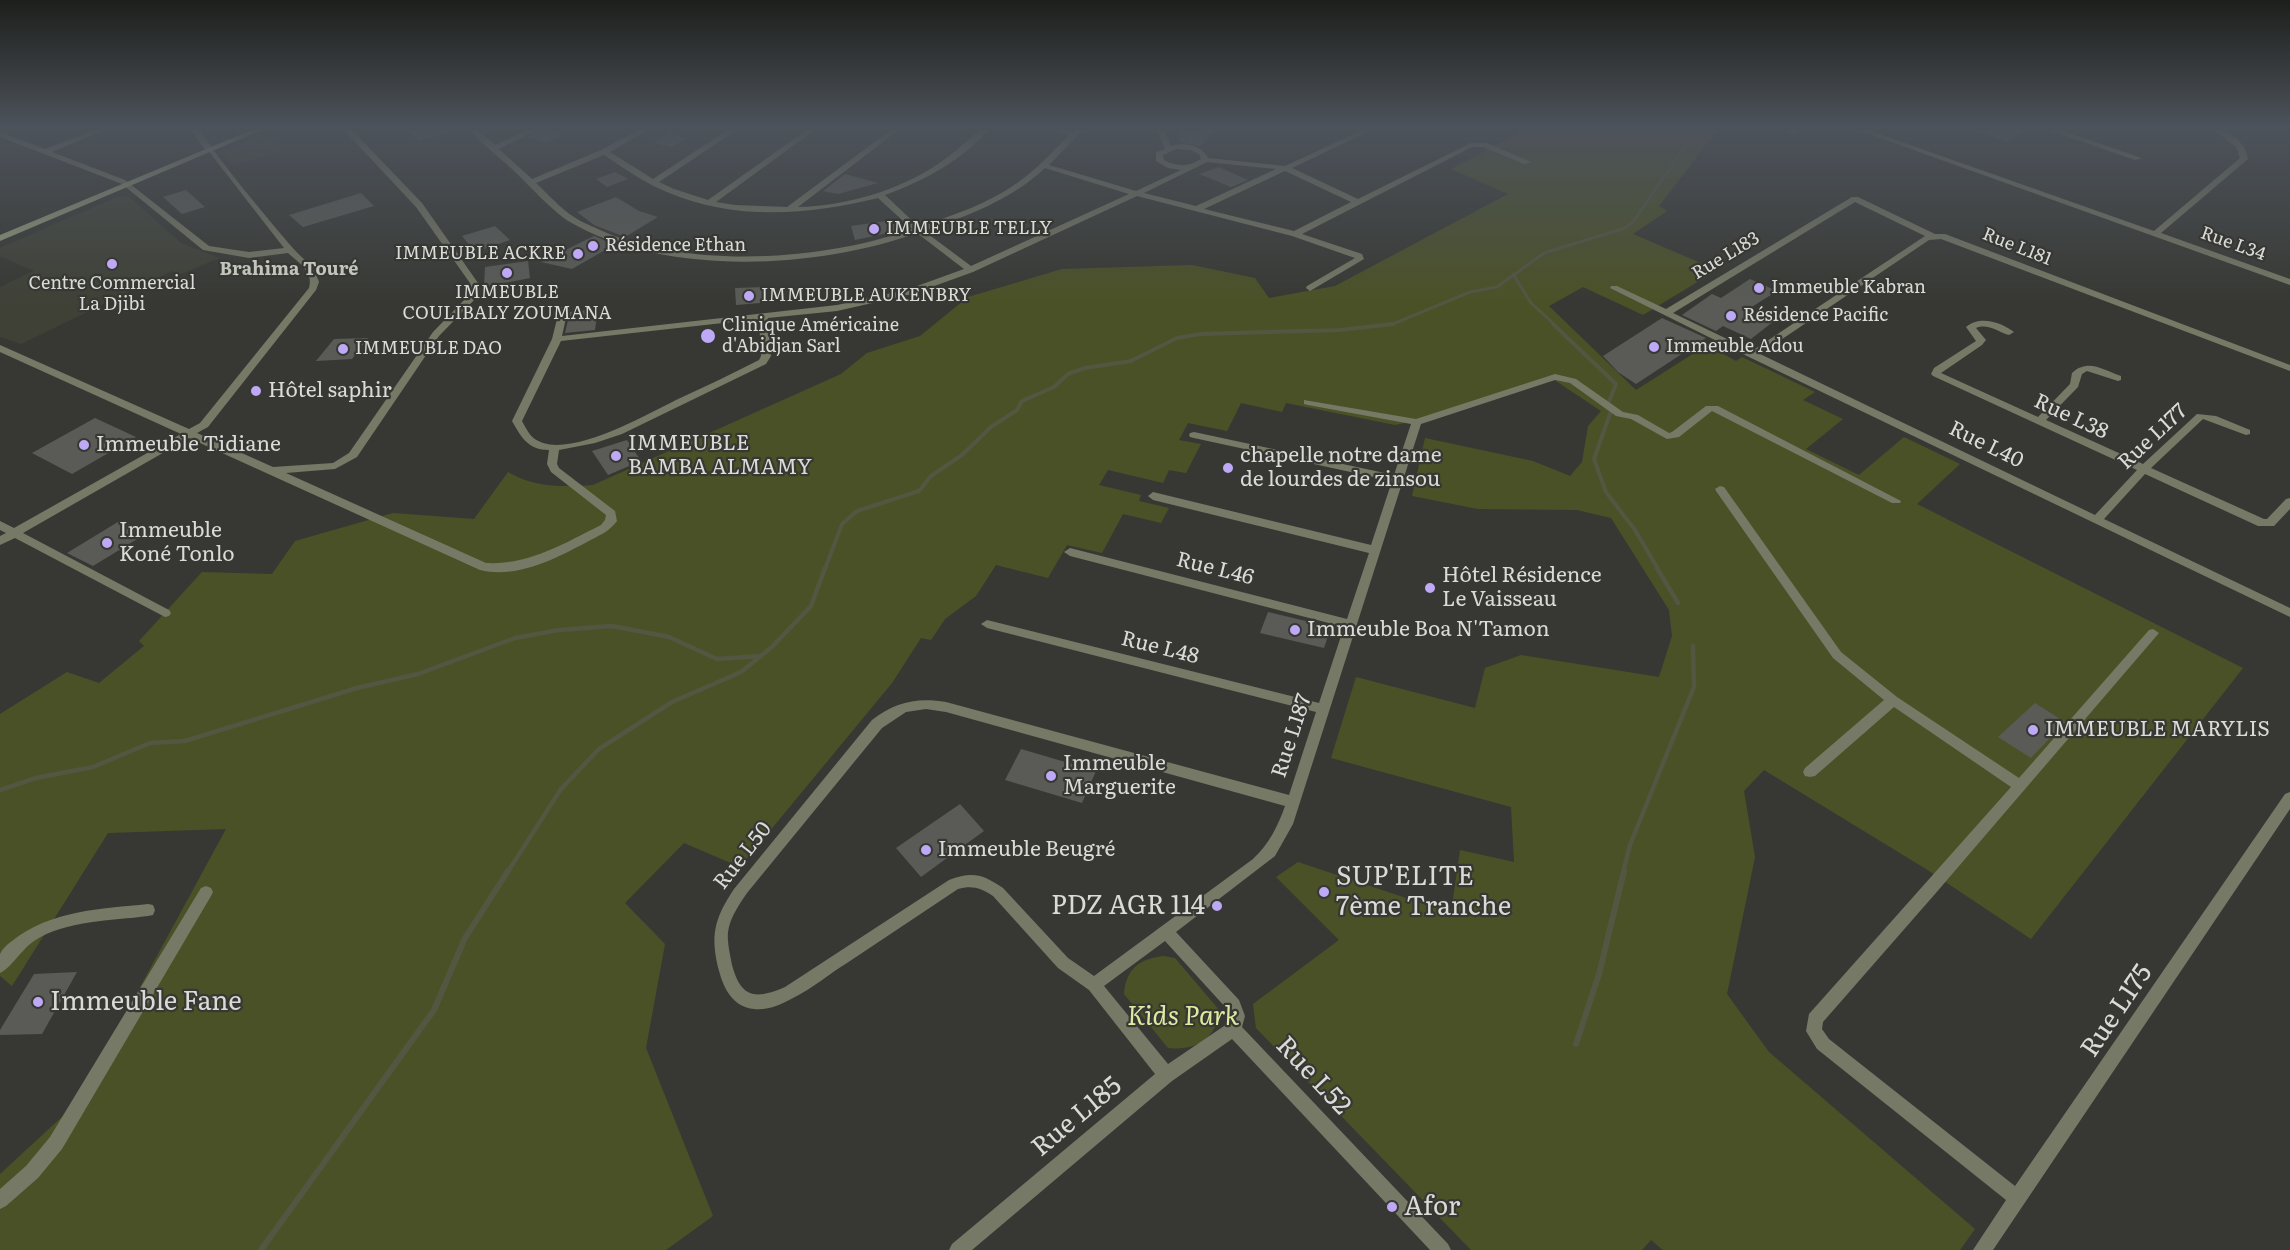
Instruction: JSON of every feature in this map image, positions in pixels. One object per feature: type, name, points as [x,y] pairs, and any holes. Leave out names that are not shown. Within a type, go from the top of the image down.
[{"type":"street","points":[[0,235],[114,187]]},
{"type":"street","points":[[129,187],[206,248],[249,255],[290,250]]},
{"type":"street","points":[[0,540],[206,422],[313,288],[315,282],[311,270],[290,250],[240,187]]},
{"type":"street","points":[[268,471],[335,466],[353,455],[436,334],[473,296],[474,283],[419,205],[402,187]]},
{"type":"street","points":[[538,187],[571,219],[589,230],[643,248],[717,258],[795,256],[845,250],[919,231],[989,202],[1015,187]]},
{"type":"street","points":[[663,187],[709,202],[753,209],[824,206],[880,195],[897,187]]},
{"type":"street","points":[[709,202],[730,187]]},
{"type":"street","points":[[790,209],[819,187]]},
{"type":"street","points":[[1115,187],[1295,234],[1359,256],[1360,259],[1310,288]]},
{"type":"street","points":[[557,339],[763,318],[872,301],[940,282],[970,270],[1151,187]]},
{"type":"street","points":[[1197,209],[1244,187]]},
{"type":"street","points":[[1326,187],[1357,202]]},
{"type":"street","points":[[1295,234],[1387,187]]},
{"type":"street","name":"Rue L34","points":[[2023,187],[2290,282]]},
{"type":"street","points":[[2155,234],[2210,187]]},
{"type":"street","points":[[880,195],[919,231],[970,270]]},
{"type":"street","name":"Rue L183","points":[[1666,313],[1855,199],[1932,236]]},
{"type":"street","points":[[1752,355],[1932,236]]},
{"type":"street","name":"Rue L181","points":[[1932,236],[1954,240],[2290,368]]},
{"type":"street","name":"Rue L40","points":[[1614,288],[2290,613]]},
{"type":"street","points":[[563,309],[557,339],[518,421],[520,431],[526,438],[537,445],[554,448],[569,447],[606,437],[763,362],[766,356],[763,318]]},
{"type":"street","name":"Rue L38","points":[[2009,332],[1990,324],[1978,323],[1971,327],[1980,340],[1979,344],[1937,370],[1936,374],[2262,523],[2270,523],[2290,502]]},
{"type":"street","points":[[0,348],[484,567],[504,570],[526,566],[605,528],[610,521],[610,514],[555,470],[552,464],[554,448]]},
{"type":"street","points":[[2038,422],[2075,386],[2077,373],[2086,367],[2118,378]]},
{"type":"street","points":[[1308,402],[1417,422],[1555,378],[1562,378],[1572,381],[1620,414],[1634,417],[1667,436],[1675,435],[1710,408],[1714,408],[1896,501]]},
{"type":"street","name":"Rue L177","points":[[2097,520],[2143,470],[2201,416],[2212,418],[2246,432]]},
{"type":"street","name":"Rue L187","points":[[1095,985],[1270,852],[1286,824],[1417,422]]},
{"type":"street","points":[[1194,435],[1398,479]]},
{"type":"street","points":[[1720,489],[1837,655],[1893,700],[2020,786]]},
{"type":"street","points":[[1153,496],[1374,550]]},
{"type":"street","points":[[0,525],[165,614]]},
{"type":"street","name":"Rue L46","points":[[1070,552],[1350,624]]},
{"type":"street","name":"Rue L48","points":[[987,624],[1323,709]]},
{"type":"street","points":[[2018,1199],[1823,1044],[1814,1031],[1815,1019],[2153,633]]},
{"type":"street","points":[[1810,772],[1893,700]]},
{"type":"street","name":"Rue L50","points":[[1166,1075],[1095,985],[1063,963],[998,892],[985,883],[968,880],[954,884],[790,992],[769,1003],[752,1002],[738,996],[728,984],[720,933],[727,912],[742,889],[877,724],[892,711],[908,704],[925,703],[946,707],[1292,802]]},
{"type":"street","name":"Rue L175","points":[[1982,1250],[2290,798]]},
{"type":"street","points":[[0,1200],[32,1172],[56,1143],[206,892]]},
{"type":"street","points":[[0,966],[10,949],[42,928],[64,922],[148,910]]},
{"type":"street","points":[[1166,932],[1234,1005],[1237,1016],[1233,1029]]},
{"type":"street","name":"Rue L185","points":[[958,1250],[1166,1075],[1233,1029]]},
{"type":"street","name":"Rue L52","points":[[1233,1029],[1442,1250]]},
{"type":"shaded area","name":"Centre Commercial La Djibi","points":[[117,197],[129,197],[181,243],[219,258],[181,274],[172,271],[21,344],[0,337],[0,287],[34,271],[0,256],[0,248]]},
{"type":"green space","points":[[1493,187],[1673,187],[1659,206],[1667,211],[1633,234],[1717,270],[1643,315],[1583,287],[1549,306],[1636,390],[1707,345],[1736,361],[1742,357],[1815,392],[1803,400],[1843,419],[1806,449],[1859,475],[1904,437],[1960,464],[1917,504],[2243,668],[2031,939],[1926,869],[1764,770],[1744,791],[1755,857],[1727,994],[1769,1052],[1975,1229],[1960,1250],[1663,1250],[1651,1240],[1642,1250],[1471,1250],[1256,1028],[1253,1004],[1339,940],[1276,877],[1298,862],[1451,913],[1460,850],[1514,862],[1511,807],[1331,758],[1356,677],[1475,708],[1485,668],[1521,655],[1659,677],[1672,636],[1669,610],[1611,518],[1577,510],[1478,509],[1412,496],[1425,438],[1533,461],[1570,476],[1582,462],[1588,426],[1601,411],[1553,379],[1429,418],[1395,425],[1286,403],[1282,412],[1241,403],[1227,431],[1188,423],[1179,440],[1201,444],[1186,473],[1169,470],[1163,483],[1108,470],[1099,485],[1141,495],[1139,501],[1169,508],[1161,523],[1123,514],[1102,553],[1067,545],[1048,578],[996,565],[976,596],[945,619],[931,640],[921,638],[892,683],[740,867],[684,843],[625,903],[665,944],[646,1048],[713,1216],[666,1250],[0,1250],[0,1174],[77,1103],[226,829],[108,833],[12,986],[0,976],[0,714],[67,672],[99,683],[144,646],[139,641],[202,572],[272,574],[295,541],[393,513],[474,519],[508,472],[539,484],[593,485],[841,374],[867,353],[920,336],[968,297],[1062,269],[1192,265],[1255,278],[1269,298],[1335,286],[1508,194]]},
{"type":"green space","name":"Kids Park","points":[[1163,956],[1175,958],[1220,1011],[1218,1021],[1209,1036],[1195,1045],[1168,1048],[1124,994],[1125,985],[1135,967],[1147,960]]},
{"type":"building","points":[[828,187],[862,187],[838,194],[823,191]]},
{"type":"building","points":[[186,190],[205,207],[182,214],[163,197]]},
{"type":"building","points":[[361,193],[374,206],[303,227],[289,215]]},
{"type":"building","points":[[616,197],[639,211],[658,217],[625,237],[594,225],[577,212]]},
{"type":"building","name":"IMMEUBLE TELLY","points":[[894,220],[897,231],[855,240],[851,226]]},
{"type":"building","points":[[495,226],[510,240],[475,252],[462,236]]},
{"type":"building","name":"IMMEUBLE ACKRE","points":[[594,236],[613,244],[572,269],[541,262]]},
{"type":"building","name":"IMMEUBLE COULIBALY ZOUMANA","points":[[528,261],[530,278],[484,287],[485,267]]},
{"type":"building","name":"Résidence Pacific","points":[[1750,279],[1777,291],[1747,310],[1774,321],[1751,339],[1723,326],[1716,331],[1682,315],[1712,294],[1721,298]]},
{"type":"building","name":"IMMEUBLE AUKENBRY","points":[[766,287],[760,303],[736,305],[735,288]]},
{"type":"building","points":[[598,309],[595,330],[565,333],[570,312]]},
{"type":"building","name":"Immeuble Adou","points":[[1662,318],[1706,338],[1636,384],[1618,372],[1603,356]]},
{"type":"building","name":"IMMEUBLE DAO","points":[[368,338],[352,359],[316,361],[334,339]]},
{"type":"building","name":"Immeuble Tidiane","points":[[95,418],[136,437],[72,474],[32,453]]},
{"type":"building","name":"IMMEUBLE BAMBA ALMAMY","points":[[627,440],[641,461],[608,475],[592,451]]},
{"type":"building","name":"Immeuble Koné Tonlo","points":[[121,520],[147,533],[93,566],[67,553]]},
{"type":"building","name":"Immeuble Boa N'Tamon","points":[[1268,612],[1331,627],[1324,648],[1260,633]]},
{"type":"building","name":"IMMEUBLE MARYLIS","points":[[2035,703],[2065,722],[2031,758],[1998,737]]},
{"type":"building","name":"Immeuble Marguerite","points":[[1021,749],[1096,771],[1082,803],[1005,780]]},
{"type":"building","points":[[960,804],[984,831],[921,877],[896,848]]},
{"type":"building","name":"Immeuble Fane","points":[[77,972],[42,1034],[0,1035],[0,1030],[34,974]]},
{"type":"waterway","points":[[1514,275],[1544,253],[1625,228],[1633,222],[1657,187]]},
{"type":"waterway","points":[[1393,324],[1470,292],[1497,287],[1514,275]]},
{"type":"waterway","points":[[1514,275],[1531,303],[1555,325]]},
{"type":"waterway","points":[[825,569],[842,524],[857,511],[919,491],[931,476],[962,455],[991,427],[1017,410],[1022,401],[1054,387],[1068,374],[1085,368],[1131,361],[1177,338],[1201,334],[1340,330],[1393,324]]},
{"type":"waterway","points":[[1380,325],[1393,324]]},
{"type":"waterway","points":[[1553,324],[1616,384],[1608,404],[1611,411],[1594,459],[1606,492],[1635,530],[1658,569]]},
{"type":"waterway","points":[[761,656],[811,606],[825,568]]},
{"type":"waterway","points":[[1657,568],[1678,603]]},
{"type":"waterway","points":[[0,790],[36,778],[93,767],[150,743],[185,741],[357,688],[418,674],[515,638],[559,630],[612,626],[669,637],[717,659],[761,656]]},
{"type":"waterway","points":[[1623,873],[1630,845],[1694,687],[1693,646]]},
{"type":"waterway","points":[[507,873],[561,789],[599,749],[672,702],[741,672],[761,656]]},
{"type":"waterway","points":[[261,1250],[434,1010],[465,938],[508,871]]},
{"type":"waterway","points":[[1576,1044],[1599,974],[1624,871]]},
{"type":"place","name":"IMMEUBLE TELLY","points":[[874,229]]},
{"type":"place","name":"Résidence Ethan","points":[[593,246]]},
{"type":"place","name":"IMMEUBLE ACKRE","points":[[578,254]]},
{"type":"place","name":"Centre Commercial La Djibi","points":[[112,264]]},
{"type":"place","name":"IMMEUBLE COULIBALY ZOUMANA","points":[[507,273]]},
{"type":"place","name":"Immeuble Kabran","points":[[1759,288]]},
{"type":"place","name":"IMMEUBLE AUKENBRY","points":[[749,296]]},
{"type":"place","name":"Résidence Pacific","points":[[1731,316]]},
{"type":"place","name":"Clinique Américaine d'Abidjan Sarl","points":[[708,336]]},
{"type":"place","name":"Immeuble Adou","points":[[1654,347]]},
{"type":"place","name":"IMMEUBLE DAO","points":[[343,349]]},
{"type":"place","name":"Hôtel saphir","points":[[256,391]]},
{"type":"place","name":"Immeuble Tidiane","points":[[84,445]]},
{"type":"place","name":"IMMEUBLE BAMBA ALMAMY","points":[[616,456]]},
{"type":"place","name":"chapelle notre dame de lourdes de zinsou","points":[[1228,468]]},
{"type":"place","name":"Immeuble Koné Tonlo","points":[[107,543]]},
{"type":"place","name":"Hôtel Résidence Le Vaisseau","points":[[1430,588]]},
{"type":"place","name":"Immeuble Boa N'Tamon","points":[[1295,630]]},
{"type":"place","name":"IMMEUBLE MARYLIS","points":[[2033,730]]},
{"type":"place","name":"Immeuble Marguerite","points":[[1051,776]]},
{"type":"place","name":"Immeuble Beugré","points":[[926,850]]},
{"type":"place","name":"SUP'ELITE 7ème Tranche","points":[[1324,892]]},
{"type":"place","name":"PDZ AGR 114","points":[[1217,906]]},
{"type":"place","name":"Immeuble Fane","points":[[38,1002]]},
{"type":"place","name":"Afor","points":[[1392,1207]]},
{"type":"district","name":"Brahima Touré","points":[[289,270]]}]
